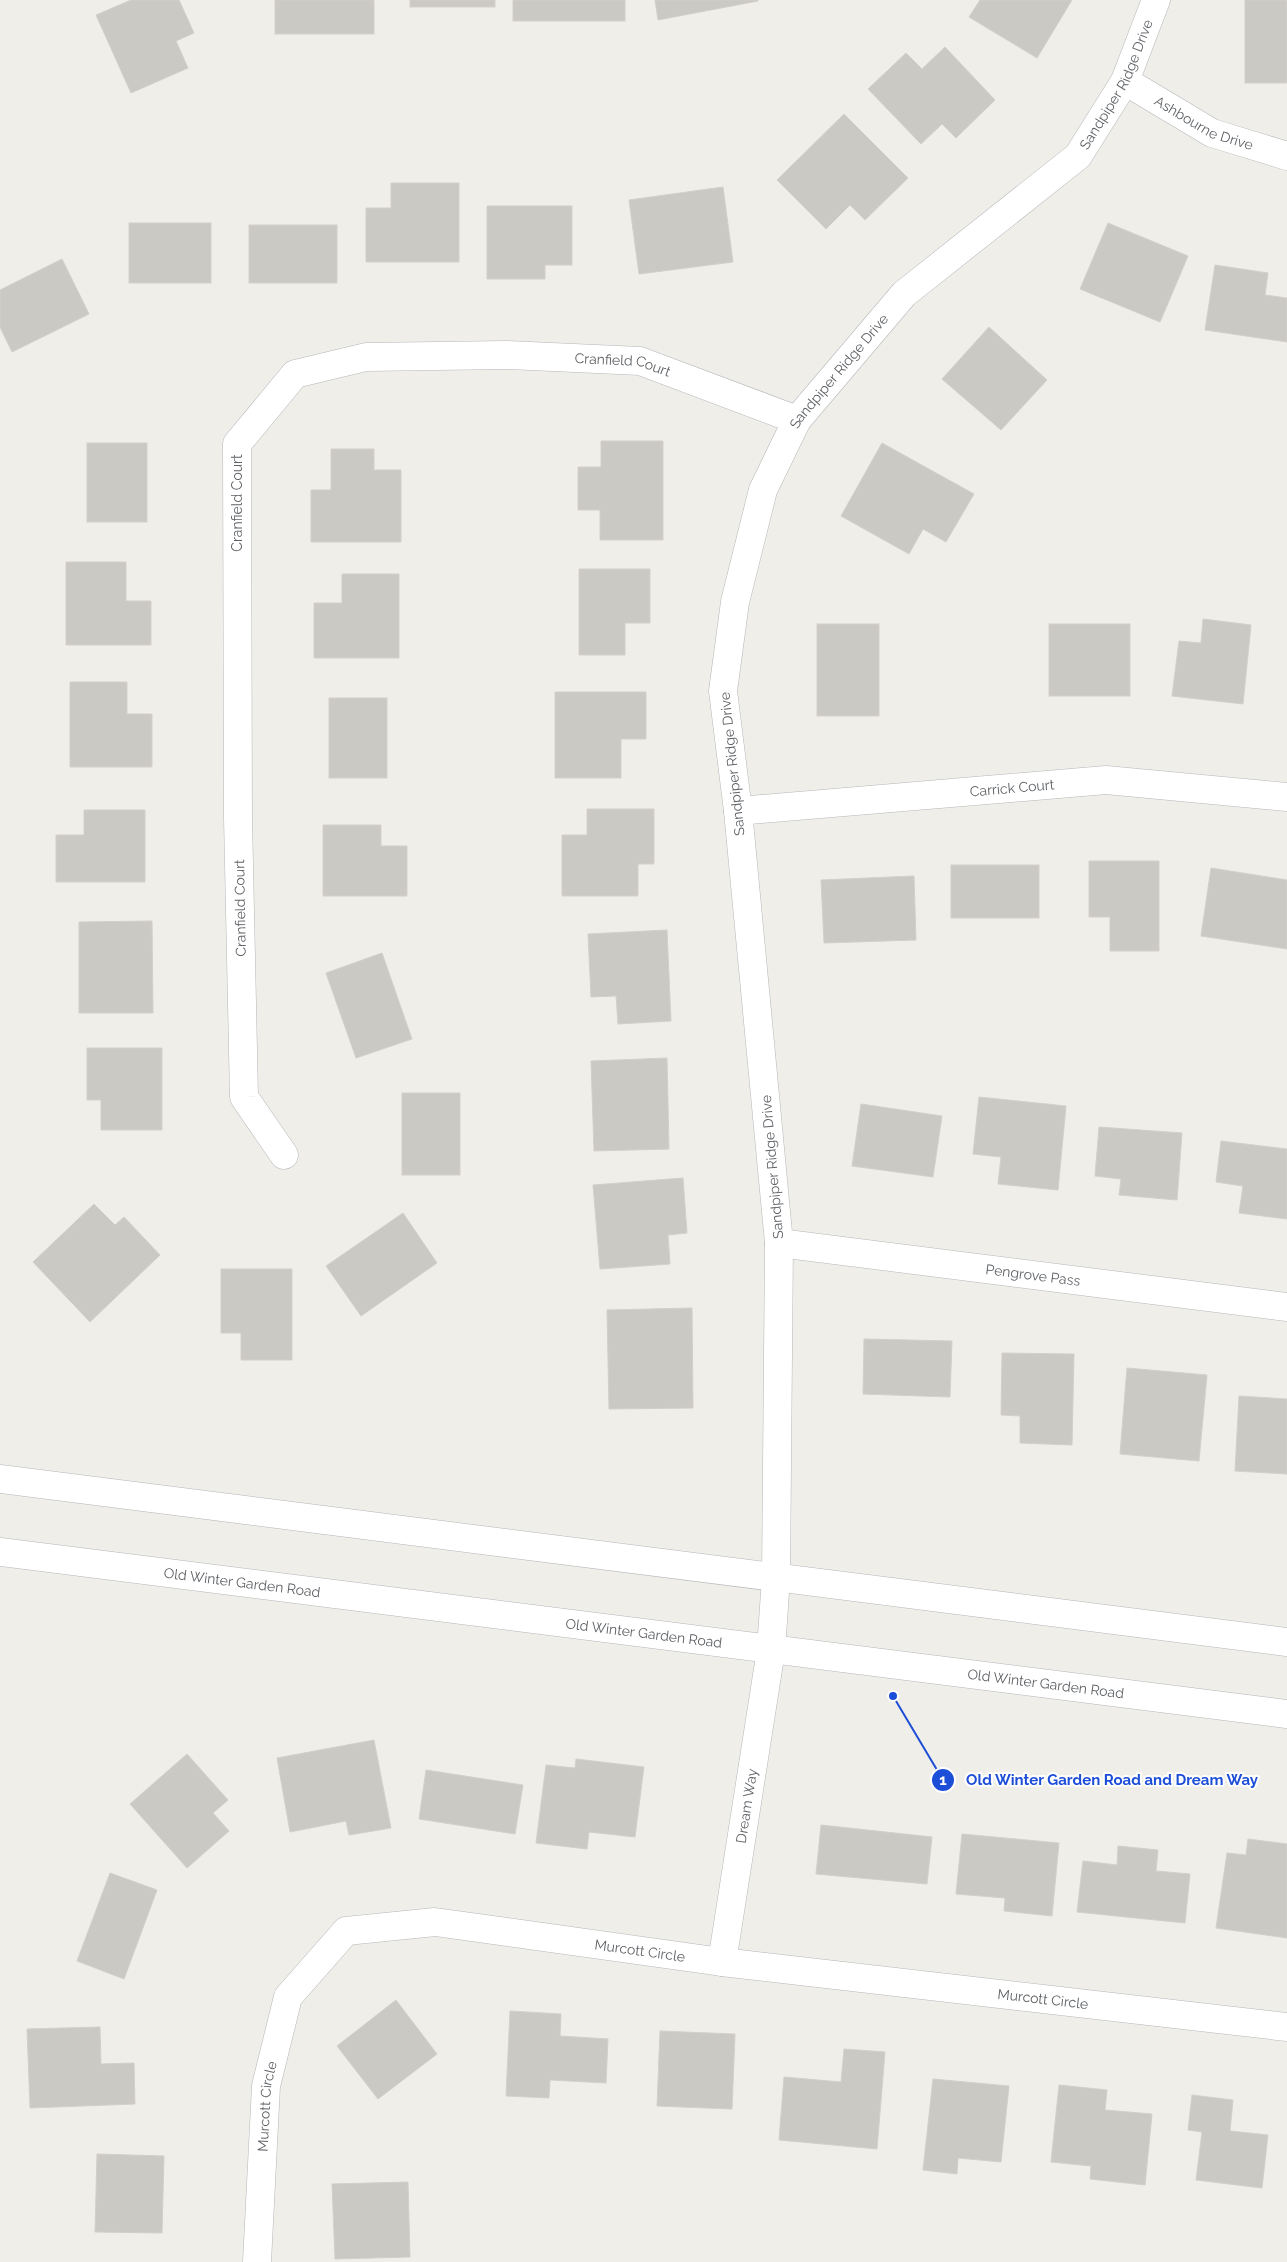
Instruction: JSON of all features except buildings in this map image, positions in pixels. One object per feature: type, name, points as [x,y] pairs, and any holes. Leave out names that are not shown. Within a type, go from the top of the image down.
[{"type":"street","name":"Sandpiper Ridge Drive","points":[[771,1650],[776,1578],[779,1243],[738,811],[723,691],[735,602],[763,490],[797,420],[904,294],[1078,156],[1125,81],[1156,0]]},
{"type":"street","name":"Ashbourne Drive","points":[[1125,81],[1212,133],[1287,156]]},
{"type":"street","name":"Cranfield Court","points":[[284,1155],[244,1097],[238,818],[237,444],[294,374],[366,357],[506,355],[640,361],[797,420]]},
{"type":"street","name":"Carrick Court","points":[[738,811],[1106,780],[1287,798]]},
{"type":"street","name":"Pengrove Pass","points":[[779,1243],[1287,1307]]},
{"type":"street","points":[[0,1479],[1287,1642]]},
{"type":"street","name":"Old Winter Garden Road","points":[[0,1552],[1287,1714]]},
{"type":"street","name":"Dream Way","points":[[722,1962],[771,1650]]},
{"type":"street","name":"Murcott Circle","points":[[257,2262],[266,2086],[288,1997],[346,1931],[435,1922],[722,1962],[1287,2027]]},
{"type":"place","name":"Old Winter Garden Road and Dream Way","points":[[893,1696]]}]
